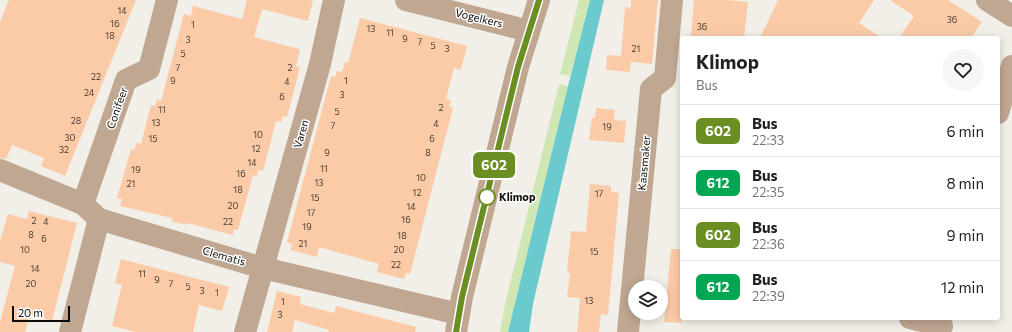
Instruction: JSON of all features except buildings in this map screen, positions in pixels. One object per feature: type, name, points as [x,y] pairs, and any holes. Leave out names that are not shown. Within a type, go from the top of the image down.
[{"type":"street","name":"Conifeer","points":[[83,204],[126,80],[149,69],[167,0]]},
{"type":"street","name":"Varen","points":[[245,332],[320,64],[334,0]]},
{"type":"street","name":"Vogelkers","points":[[406,0],[529,31]]},
{"type":"street","points":[[458,323],[462,297],[518,67],[539,0]]},
{"type":"street","name":"Kaasmaker","points":[[628,332],[651,89],[673,79],[672,0]]},
{"type":"street","points":[[987,0],[1012,16]]},
{"type":"street","points":[[1000,106],[1012,66]]},
{"type":"street","name":"Clematis","points":[[0,170],[83,204],[99,219],[263,268],[458,323]]},
{"type":"street","points":[[70,332],[99,219]]},
{"type":"street","points":[[918,320],[942,326]]},
{"type":"green space","points":[[579,0],[590,0],[570,76],[560,74]]},
{"type":"green space","points":[[559,84],[568,86],[508,332],[500,332],[505,304]]},
{"type":"water","points":[[590,0],[604,0],[533,304],[529,332],[508,332],[568,86]]},
{"type":"bus line","name":"602","points":[[456,332],[462,297],[518,67],[539,0]]},
{"type":"place","name":"Klimop","points":[[487,197]]}]
